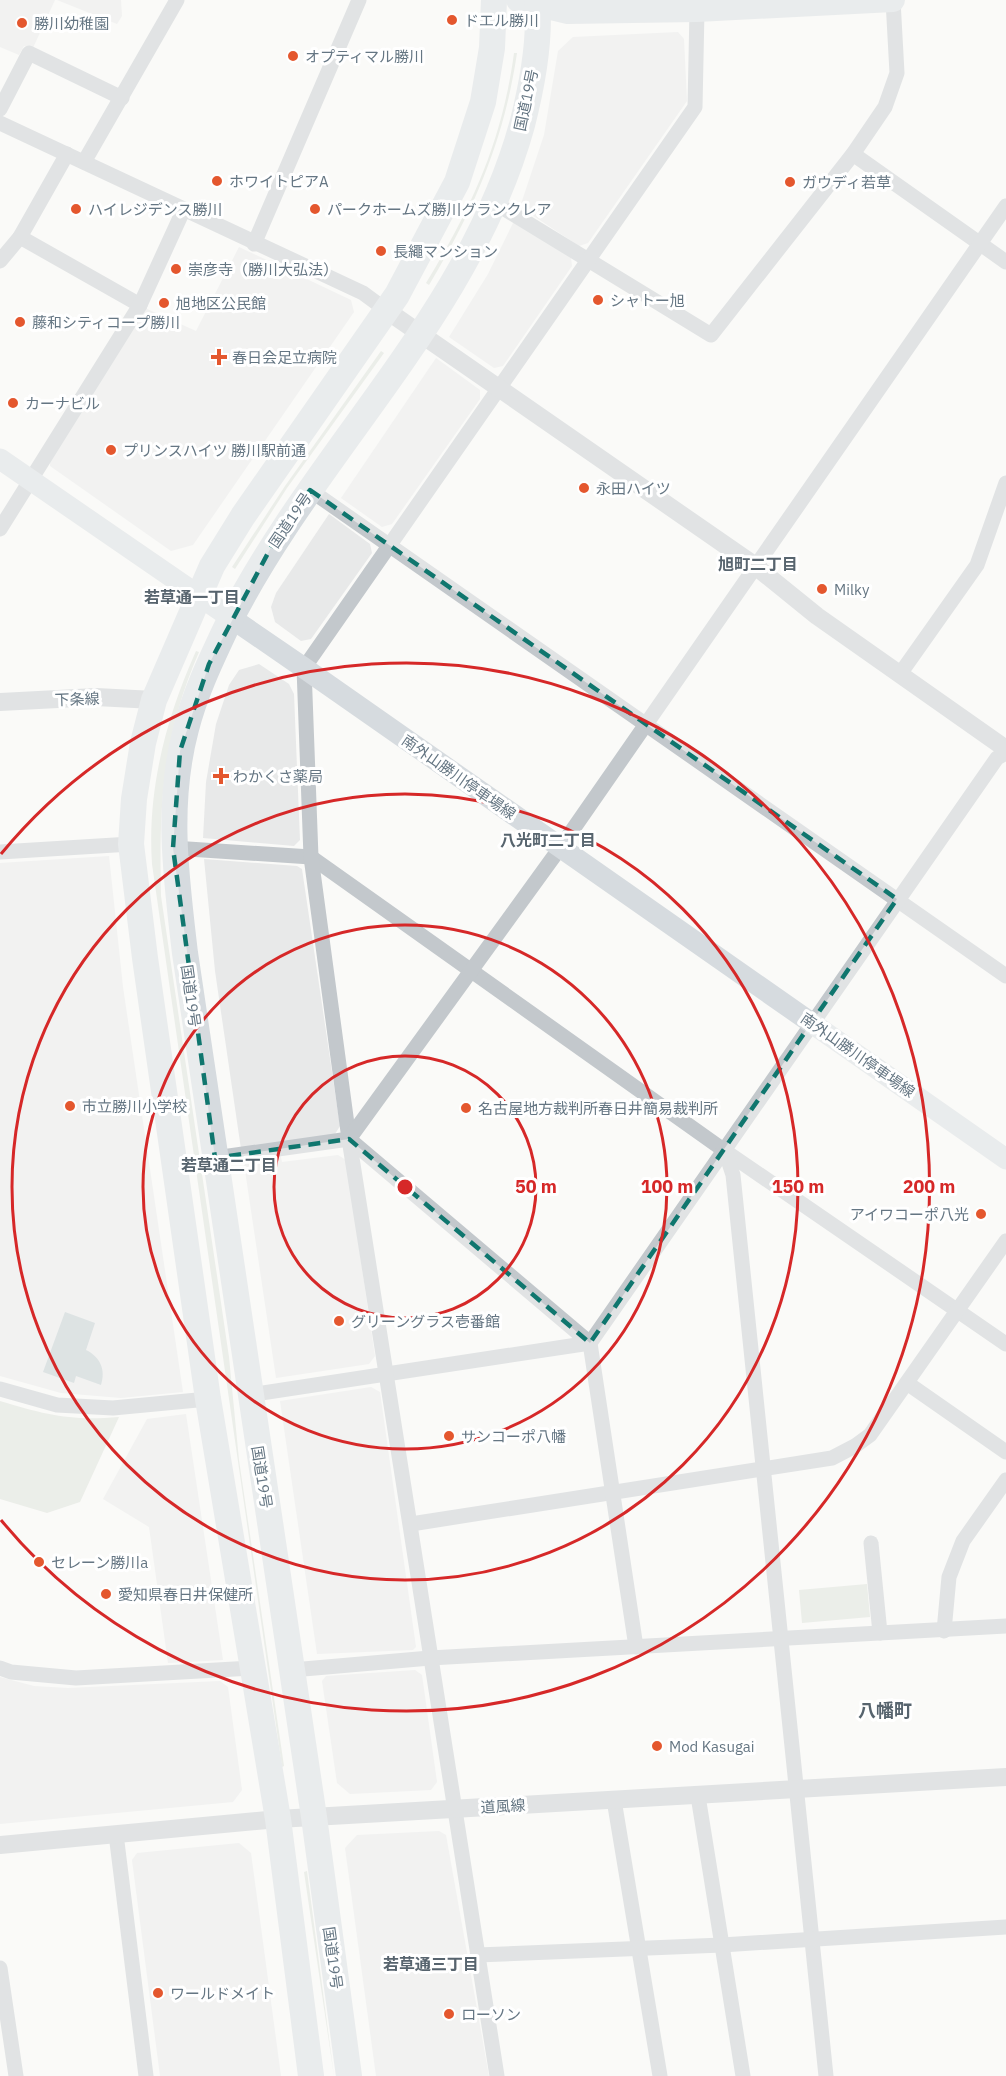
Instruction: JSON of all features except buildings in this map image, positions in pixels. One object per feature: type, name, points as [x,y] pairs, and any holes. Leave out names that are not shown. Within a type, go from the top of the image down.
[{"type":"highway","points":[[311,2076],[278,1819],[208,1399],[131,844],[138,770],[154,700],[212,566],[243,516],[386,310],[423,251],[468,156],[488,77],[494,0]]},
{"type":"highway","name":"国道19号","points":[[349,2076],[314,1817],[249,1395],[185,953],[173,848],[173,800],[186,729],[208,664],[232,618],[276,538],[421,335],[458,274],[495,203],[526,110],[535,52],[530,2]]},
{"type":"main road","points":[[530,2],[574,6],[697,10],[893,0]]},
{"type":"main road","name":"南外山勝川停車場線","points":[[0,459],[304,668],[1006,1159]]},
{"type":"street","points":[[84,162],[177,0]]},
{"type":"street","points":[[254,244],[359,0]]},
{"type":"street","points":[[495,203],[711,335],[853,154],[885,107],[897,73],[893,0]]},
{"type":"street","points":[[497,2076],[349,1139],[311,857],[304,668],[695,107],[697,10]]},
{"type":"street","points":[[0,109],[28,53],[122,98]]},
{"type":"street","points":[[0,123],[183,211],[363,293],[754,565],[817,616],[1006,751],[997,758],[897,899],[814,1024],[590,1344],[249,1395]]},
{"type":"street","points":[[0,261],[20,237],[67,154]]},
{"type":"street","points":[[853,154],[1006,262]]},
{"type":"street","points":[[215,1158],[349,1139],[560,848],[754,565],[1006,206]]},
{"type":"street","points":[[0,529],[140,305],[183,211]]},
{"type":"street","points":[[20,237],[140,305]]},
{"type":"street","points":[[900,674],[977,565],[1006,483]]},
{"type":"street","points":[[310,490],[1006,976]]},
{"type":"street","name":"下条線","points":[[0,702],[96,697],[154,700]]},
{"type":"street","points":[[0,852],[131,844]]},
{"type":"street","points":[[173,848],[311,857],[725,1150],[1006,1344]]},
{"type":"street","points":[[349,1139],[590,1344],[636,1647]]},
{"type":"street","points":[[725,1150],[733,1174],[826,2076]]},
{"type":"street","points":[[411,1524],[832,1458],[870,1435],[1006,1241]]},
{"type":"street","points":[[907,1383],[1006,1452]]},
{"type":"street","points":[[0,1389],[57,1405],[113,1408],[208,1399]]},
{"type":"street","points":[[944,1631],[949,1577],[963,1541],[1006,1480]]},
{"type":"street","points":[[871,1543],[880,1633]]},
{"type":"street","points":[[292,1670],[430,1658],[1006,1626]]},
{"type":"street","points":[[0,1668],[76,1678],[252,1668]]},
{"type":"street","name":"道風線","points":[[0,1845],[278,1819],[1006,1777]]},
{"type":"street","points":[[698,1796],[743,2076]]},
{"type":"street","points":[[614,1800],[660,2076]]},
{"type":"street","points":[[116,1834],[146,2076]]},
{"type":"street","points":[[477,1955],[723,1945],[1006,1927]]},
{"type":"street","points":[[0,1968],[16,2076]]},
{"type":"highlighted area","points":[[310,490],[897,899],[590,1343],[349,1139],[215,1158],[173,848],[180,751],[209,664],[276,538]]},
{"type":"shaded area","name":"勝川幼稚園","points":[[0,0],[55,0],[32,50],[24,46],[19,55],[0,47]]},
{"type":"shaded area","name":"勝川幼稚園","points":[[57,0],[121,0],[122,16],[117,24]]},
{"type":"shaded area","points":[[678,32],[684,39],[687,101],[588,243],[579,246],[520,207],[544,135],[558,51],[573,37]]},
{"type":"shaded area","points":[[514,53],[517,53],[504,116],[485,174],[460,229],[429,285],[426,283],[457,228],[483,173],[502,116]]},
{"type":"shaded area","points":[[514,221],[571,258],[572,266],[503,366],[494,368],[449,337],[488,274]]},
{"type":"shaded area","name":"春日会足立病院","points":[[239,247],[351,300],[354,312],[193,545],[171,551],[50,466],[50,459],[145,308],[196,331]]},
{"type":"shaded area","points":[[381,351],[384,353],[287,488],[235,569],[232,567],[285,486]]},
{"type":"shaded area","points":[[436,358],[480,390],[480,399],[392,524],[382,527],[341,498]]},
{"type":"shaded area","points":[[329,514],[370,544],[372,553],[311,639],[301,641],[275,622],[271,607],[276,593]]},
{"type":"shaded area","points":[[196,651],[199,652],[177,713],[165,772],[161,831],[161,896],[229,1357],[239,1460],[284,1766],[282,1767],[152,864],[153,809],[161,755],[176,702]]},
{"type":"shaded area","points":[[259,664],[289,684],[294,694],[300,840],[294,846],[203,838],[206,782],[216,724],[229,685],[239,670]]},
{"type":"shaded area","name":"市立勝川小学校","points":[[109,856],[123,987],[183,1392],[121,1398],[61,1393],[0,1376],[0,863]]},
{"type":"shaded area","points":[[204,859],[297,866],[302,869],[340,1126],[335,1134],[241,1149],[215,971]]},
{"type":"shaded area","points":[[280,1153],[282,1162],[338,1155],[346,1160],[375,1356],[369,1364],[276,1378],[243,1157]]},
{"type":"shaded area","points":[[65,1312],[95,1323],[86,1350],[101,1364],[103,1374],[101,1385],[76,1376],[74,1383],[43,1372]]},
{"type":"shaded area","points":[[371,1387],[380,1392],[416,1647],[413,1650],[317,1654],[280,1401]]},
{"type":"shaded area","points":[[0,1401],[59,1416],[119,1417],[80,1502],[47,1513],[0,1499]]},
{"type":"shaded area","points":[[186,1414],[223,1660],[168,1663],[149,1527],[103,1499],[147,1419]]},
{"type":"shaded area","points":[[867,1584],[870,1617],[802,1623],[799,1590]]},
{"type":"shaded area","points":[[415,1670],[422,1675],[437,1782],[431,1790],[350,1794],[337,1783],[322,1681],[326,1676]]},
{"type":"shaded area","points":[[0,1677],[34,1686],[68,1688],[220,1681],[228,1687],[242,1790],[233,1802],[0,1824]]},
{"type":"shaded area","points":[[439,1831],[446,1835],[489,2076],[376,2076],[345,1848],[357,1835]]},
{"type":"shaded area","points":[[239,1843],[251,1853],[281,2076],[160,2076],[132,1860],[137,1853]]},
{"type":"shaded area","points":[[307,1871],[334,2076],[304,1872]]},
{"type":"place","name":"ドエル勝川","points":[[452,20]]},
{"type":"place","name":"勝川幼稚園","points":[[22,23]]},
{"type":"place","name":"オプティマル勝川","points":[[293,56]]},
{"type":"place","name":"ホワイトピアA","points":[[217,181]]},
{"type":"place","name":"ガウディ若草","points":[[790,182]]},
{"type":"place","name":"ハイレジデンス勝川","points":[[76,209]]},
{"type":"place","name":"パークホームズ勝川グランクレア","points":[[315,209]]},
{"type":"place","name":"長繩マンション","points":[[381,251]]},
{"type":"place","name":"崇彦寺（勝川大弘法）","points":[[176,269]]},
{"type":"place","name":"シャトー旭","points":[[598,300]]},
{"type":"place","name":"旭地区公民館","points":[[164,303]]},
{"type":"place","name":"藤和シティコープ勝川","points":[[20,322]]},
{"type":"place","name":"春日会足立病院","points":[[219,357]]},
{"type":"place","name":"カーナビル","points":[[13,403]]},
{"type":"place","name":"プリンスハイツ 勝川駅前通","points":[[111,450]]},
{"type":"place","name":"永田ハイツ","points":[[584,488]]},
{"type":"place","name":"Milky","points":[[822,589]]},
{"type":"place","name":"わかくさ薬局","points":[[221,776]]},
{"type":"place","name":"市立勝川小学校","points":[[70,1106]]},
{"type":"place","name":"名古屋地方裁判所春日井簡易裁判所","points":[[466,1108]]},
{"type":"place","name":"アイワコーポ八光","points":[[981,1214]]},
{"type":"place","name":"グリーングラス壱番館","points":[[339,1321]]},
{"type":"place","name":"サンコーポ八幡","points":[[449,1436]]},
{"type":"place","name":"セレーン勝川a","points":[[39,1562]]},
{"type":"place","name":"愛知県春日井保健所","points":[[106,1594]]},
{"type":"place","name":"Mod Kasugai","points":[[657,1746]]},
{"type":"place","name":"ワールドメイト","points":[[158,1993]]},
{"type":"place","name":"ローソン","points":[[449,2014]]},
{"type":"district","name":"旭町二丁目","points":[[758,564]]},
{"type":"district","name":"若草通一丁目","points":[[192,597]]},
{"type":"district","name":"八光町二丁目","points":[[548,840]]},
{"type":"district","name":"若草通二丁目","points":[[229,1165]]},
{"type":"district","name":"八幡町","points":[[885,1710]]},
{"type":"district","name":"若草通三丁目","points":[[431,1964]]}]
